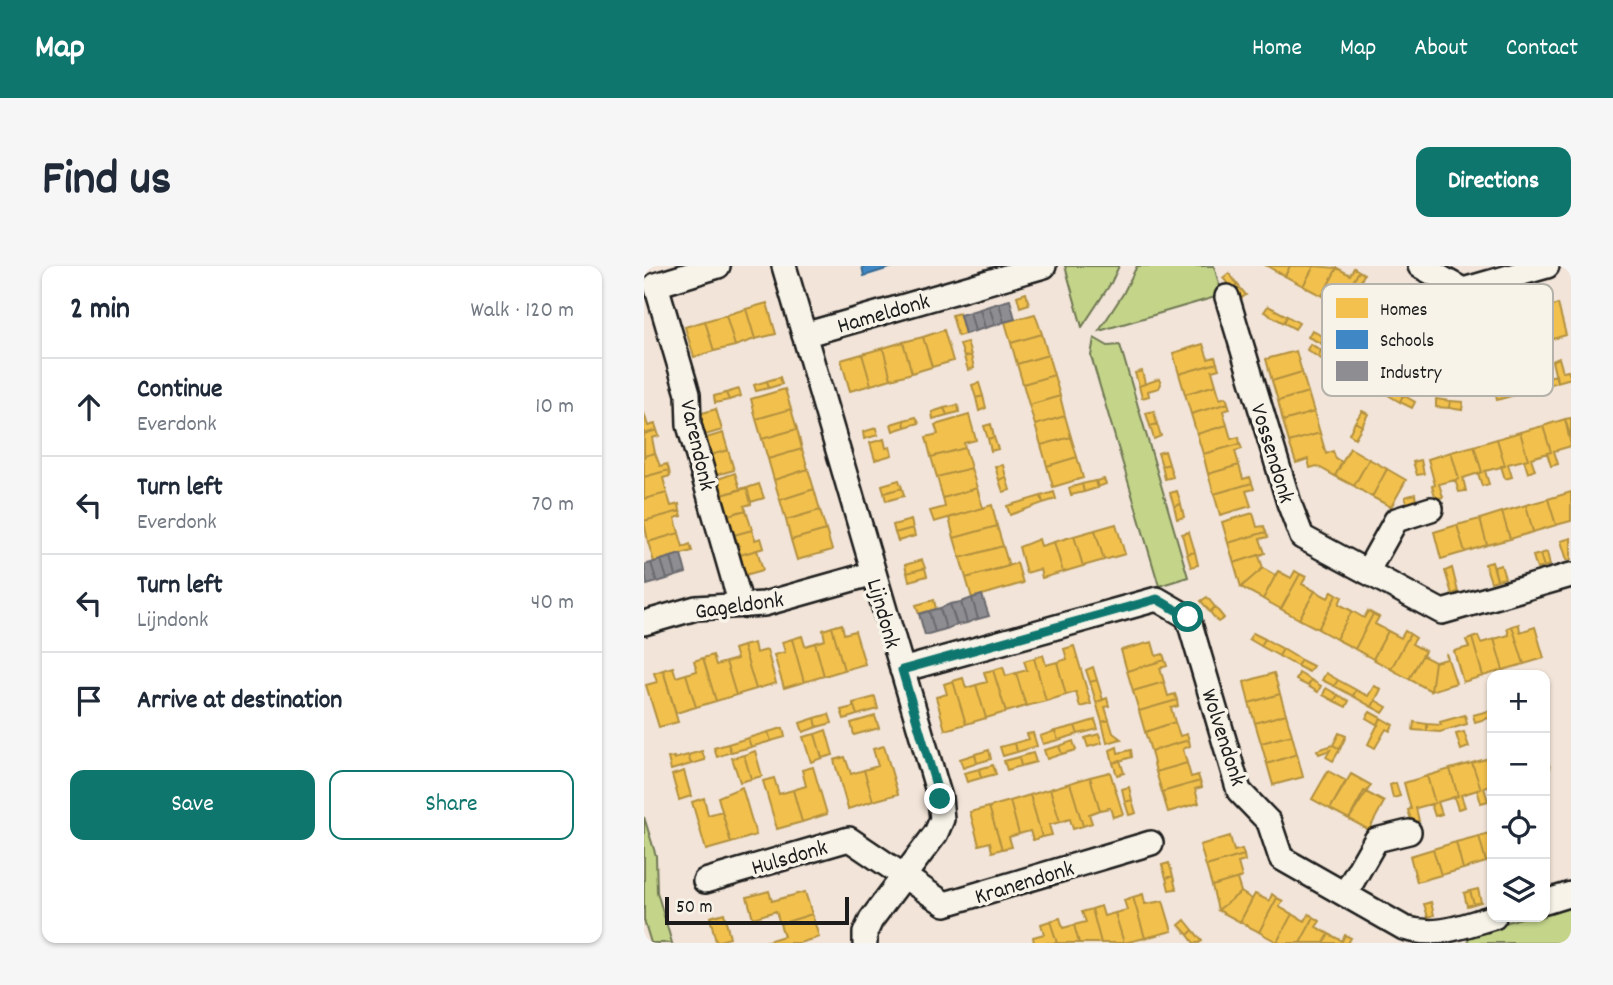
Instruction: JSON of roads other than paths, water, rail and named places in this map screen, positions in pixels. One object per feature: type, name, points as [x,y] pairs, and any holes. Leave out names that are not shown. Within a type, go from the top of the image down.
[{"type":"street","name":"Varendonk","points":[[718,266],[654,276],[688,394],[690,425],[741,605]]},
{"type":"street","name":"Lijndonk","points":[[784,266],[940,799],[942,819],[936,833],[871,920],[864,933],[865,943]]},
{"type":"street","name":"Hameldonk","points":[[804,335],[1044,266]]},
{"type":"street","points":[[1420,266],[1453,284]]},
{"type":"street","points":[[1485,284],[1547,266]]},
{"type":"street","name":"Vossendonk","points":[[1227,297],[1289,503],[1302,537],[1443,612],[1571,575]]},
{"type":"street","points":[[1367,572],[1396,520],[1431,509]]},
{"type":"street","name":"Gageldonk","points":[[644,623],[696,608],[764,604],[874,573]]},
{"type":"street","name":"Wolvendonk","points":[[902,670],[1157,599],[1188,617],[1239,790],[1269,822],[1281,858],[1404,928],[1420,933],[1435,934],[1487,919]]},
{"type":"street","points":[[1345,894],[1376,840],[1409,832]]},
{"type":"street","name":"Hulsdonk","points":[[705,881],[849,839],[905,875]]},
{"type":"street","name":"Kranendonk","points":[[905,875],[945,904],[1151,843]]},
{"type":"street","points":[[1550,900],[1571,894]]}]
